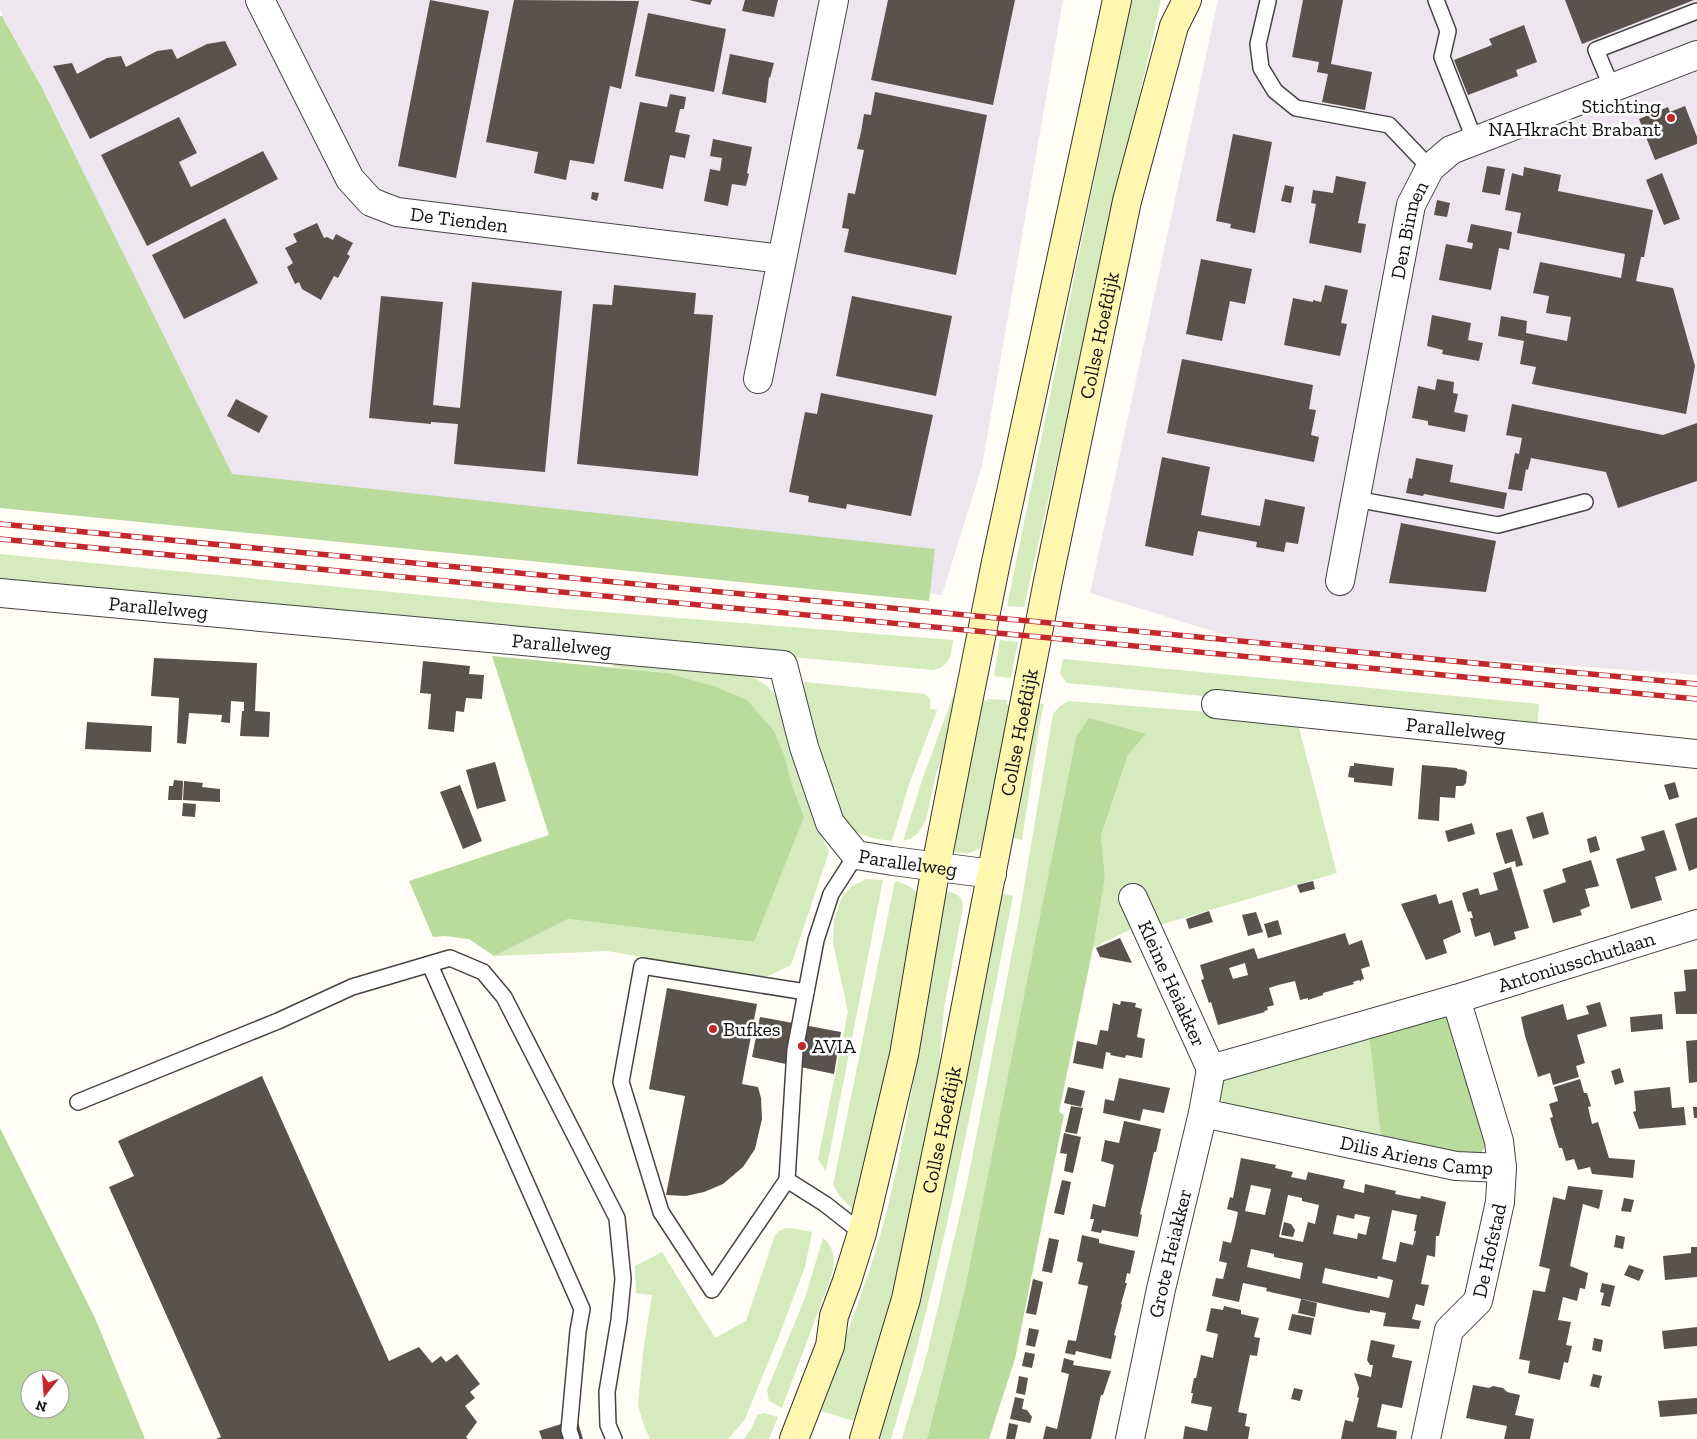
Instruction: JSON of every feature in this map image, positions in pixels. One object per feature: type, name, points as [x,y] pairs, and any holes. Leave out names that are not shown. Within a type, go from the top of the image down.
[{"type":"main road","points":[[794,1439],[830,1346],[834,1316],[862,1233],[904,1055],[936,866],[996,562],[1117,0]]},
{"type":"main road","name":"Collse Hoefdijk","points":[[864,1439],[906,1299],[992,874],[1048,581],[1128,201],[1173,13],[1187,0]]},
{"type":"main road","points":[[779,1439],[815,1341],[834,1316]]},
{"type":"street","name":"De Tienden","points":[[260,0],[350,179],[371,202],[397,212],[781,260]]},
{"type":"street","points":[[758,379],[834,0]]},
{"type":"street","name":"Den Binnen","points":[[1340,581],[1411,205],[1430,168],[1451,150],[1697,55]]},
{"type":"street","name":"Parallelweg","points":[[0,593],[783,665],[804,747],[830,823],[856,855],[992,874]]},
{"type":"street","name":"Parallelweg","points":[[1216,704],[1697,754]]},
{"type":"street","name":"Kleine Heiakker","points":[[1133,898],[1211,1069]]},
{"type":"street","name":"Antoniusschutlaan","points":[[1456,998],[1697,924]]},
{"type":"street","points":[[1211,1069],[1456,998]]},
{"type":"street","name":"Dilis Ariens Camp","points":[[1202,1113],[1456,1166],[1502,1168],[1499,1141],[1456,998]]},
{"type":"street","name":"Grote Heiakker","points":[[1130,1439],[1161,1289],[1211,1069]]},
{"type":"street","name":"De Hofstad","points":[[1426,1439],[1448,1330],[1478,1301],[1500,1202],[1502,1168]]},
{"type":"lane","points":[[1436,0],[1448,31],[1442,57],[1474,141]]},
{"type":"lane","points":[[1268,1],[1258,44],[1261,68],[1275,91],[1296,108],[1389,125],[1430,168]]},
{"type":"lane","points":[[1612,88],[1596,50],[1697,11]]},
{"type":"lane","points":[[1356,498],[1498,525],[1586,502]]},
{"type":"lane","points":[[806,992],[642,966],[621,1082],[661,1212],[712,1290],[787,1180],[795,1050],[816,940],[831,894],[856,855]]},
{"type":"lane","points":[[78,1102],[278,1022],[352,987],[450,958],[483,972],[504,997],[617,1218],[623,1279],[619,1320],[607,1392],[608,1425],[614,1439]]},
{"type":"lane","points":[[430,965],[582,1309],[578,1330],[569,1430],[572,1439]]},
{"type":"lane","points":[[787,1180],[825,1204],[862,1233]]},
{"type":"shaded area","points":[[0,0],[1063,0],[982,466],[942,595],[256,524],[41,86],[0,11]]},
{"type":"shaded area","points":[[1218,0],[1697,0],[1697,675],[1251,643],[1090,593]]},
{"type":"green space","points":[[1131,0],[1161,0],[1024,607],[1007,606]]},
{"type":"green space","points":[[0,16],[2,16],[41,86],[232,474],[935,549],[929,601],[0,508]]},
{"type":"green space","points":[[0,554],[567,609],[953,640],[949,660],[943,666],[933,670],[0,584]]},
{"type":"green space","points":[[1000,640],[1018,642],[1010,678],[994,676]]},
{"type":"green space","points":[[492,656],[667,673],[716,687],[747,700],[774,731],[786,760],[791,783],[804,817],[754,942],[568,919],[494,956],[469,939],[445,936],[433,937],[409,881],[549,835]]},
{"type":"green space","points":[[614,658],[749,675],[773,692],[780,702],[786,715],[814,815],[829,852],[791,965],[764,978],[607,951],[494,956],[568,919],[754,942],[791,783],[786,760],[667,673],[613,667]]},
{"type":"green space","points":[[1063,659],[1539,704],[1537,728],[1067,683],[1060,674]]},
{"type":"green space","points":[[804,682],[925,694],[930,700],[930,709],[937,710],[908,787],[892,841],[876,839],[855,831],[836,817],[802,694]]},
{"type":"green space","points":[[953,696],[962,697],[936,774],[926,820],[918,833],[910,839],[903,841],[923,777]]},
{"type":"green space","points":[[978,699],[988,701],[988,699],[1007,700],[1006,704],[1018,707],[985,844],[976,851],[963,853],[947,850]]},
{"type":"green space","points":[[1069,701],[1209,712],[1298,724],[1337,873],[1156,926],[1137,886],[1120,894],[1135,927],[1093,948],[1105,878],[1101,836],[1128,755],[1146,734],[1076,737],[965,1288],[927,1439],[902,1439],[927,1354],[967,1184],[1019,917],[1053,714],[1060,706]]},
{"type":"green space","points":[[1033,703],[1044,704],[1022,840],[1009,837]]},
{"type":"green space","points":[[1089,718],[1146,734],[1128,755],[1101,836],[1105,878],[1093,948],[1059,1112],[1064,1115],[1015,1359],[989,1439],[927,1439],[965,1288],[1076,737]]},
{"type":"green space","points":[[866,879],[883,880],[826,1171],[818,1159],[848,1012],[833,943],[834,920],[842,897],[851,887]]},
{"type":"green space","points":[[895,881],[911,888],[918,897],[896,1033],[854,1211],[839,1195],[833,1185]]},
{"type":"green space","points":[[940,890],[959,896],[963,907],[944,1008],[934,1126],[923,1187],[861,1423],[817,1410],[872,1264],[886,1214],[904,1134],[918,1053]]},
{"type":"green space","points":[[996,892],[1013,896],[944,1237],[928,1305],[891,1439],[875,1439]]},
{"type":"green space","points":[[1440,1014],[1452,1020],[1487,1142],[1480,1156],[1459,1157],[1381,1138],[1369,1034]]},
{"type":"green space","points":[[1369,1034],[1381,1138],[1225,1104],[1218,1095],[1223,1078]]},
{"type":"green space","points":[[0,1128],[95,1318],[145,1439],[0,1439]]},
{"type":"green space","points":[[785,1228],[812,1232],[805,1267],[744,1421],[728,1439],[650,1439],[638,1405],[643,1352],[652,1295],[636,1293],[635,1266],[662,1252],[715,1338],[746,1321],[775,1235]]},
{"type":"green space","points":[[823,1238],[833,1252],[832,1274],[782,1408],[769,1401],[767,1390],[805,1298]]},
{"type":"green space","points":[[764,1413],[778,1417],[769,1439],[744,1439],[757,1415]]},
{"type":"building","points":[[430,0],[489,11],[456,178],[398,166]]},
{"type":"building","points":[[514,0],[639,1],[621,89],[610,86],[594,164],[570,160],[566,180],[534,173],[538,152],[486,142]]},
{"type":"building","points":[[689,0],[712,0],[710,5]]},
{"type":"building","points":[[745,0],[778,0],[774,17],[742,11]]},
{"type":"building","points":[[888,0],[1015,0],[993,105],[871,80]]},
{"type":"building","points":[[1303,0],[1343,0],[1331,64],[1372,72],[1365,110],[1322,102],[1328,74],[1317,72],[1319,62],[1292,57]]},
{"type":"building","points":[[1565,0],[1694,0],[1582,44]]},
{"type":"building","points":[[648,13],[726,29],[714,92],[635,76]]},
{"type":"building","points":[[1524,25],[1537,62],[1516,70],[1518,76],[1468,95],[1454,60],[1492,45],[1489,39]]},
{"type":"building","points":[[225,41],[237,65],[90,139],[53,66],[72,63],[77,74],[107,58],[121,56],[126,67],[157,51],[172,49],[177,59],[207,44]]},
{"type":"building","points":[[730,54],[774,63],[769,77],[766,103],[722,94]]},
{"type":"building","points":[[875,92],[987,115],[956,275],[844,252],[849,229],[842,228],[848,193],[855,194],[864,150],[857,149],[864,114],[871,115]]},
{"type":"building","points":[[670,94],[686,97],[684,109],[680,109],[675,132],[690,135],[685,158],[670,155],[663,189],[624,181],[640,102],[667,107]]},
{"type":"building","points":[[1685,106],[1697,137],[1697,144],[1655,160],[1639,119],[1668,107],[1670,112]]},
{"type":"building","points":[[179,117],[197,153],[179,162],[191,187],[263,151],[278,179],[147,246],[101,155]]},
{"type":"building","points":[[1233,134],[1272,142],[1255,233],[1230,228],[1231,224],[1216,221]]},
{"type":"building","points":[[713,139],[752,147],[746,186],[732,184],[728,206],[704,201],[710,169],[720,171],[722,158],[710,156]]},
{"type":"building","points":[[1487,166],[1505,169],[1500,195],[1482,192]]},
{"type":"building","points":[[1524,167],[1561,175],[1558,191],[1653,210],[1644,257],[1641,257],[1636,281],[1673,288],[1695,366],[1686,414],[1532,384],[1536,367],[1520,364],[1524,341],[1498,336],[1501,316],[1527,321],[1526,333],[1567,341],[1571,317],[1546,313],[1549,296],[1533,293],[1540,262],[1621,278],[1625,254],[1517,233],[1521,213],[1505,210],[1512,173],[1523,176]]},
{"type":"building","points":[[1662,173],[1680,219],[1664,225],[1646,180]]},
{"type":"building","points":[[1336,176],[1366,182],[1358,223],[1366,224],[1361,253],[1309,243],[1316,204],[1311,203],[1313,190],[1333,193]]},
{"type":"building","points":[[1285,185],[1294,187],[1291,203],[1281,201]]},
{"type":"building","points":[[592,192],[599,193],[597,201],[591,199]]},
{"type":"building","points":[[1437,200],[1450,203],[1447,217],[1434,215]]},
{"type":"building","points":[[225,218],[258,283],[184,319],[152,255]]},
{"type":"building","points":[[317,223],[324,238],[327,237],[333,240],[336,234],[353,243],[347,254],[350,256],[338,278],[334,276],[321,300],[302,289],[299,282],[295,284],[287,267],[293,263],[285,248],[297,242],[293,234]]},
{"type":"building","points":[[1471,224],[1512,232],[1509,250],[1499,248],[1491,290],[1439,280],[1446,244],[1472,249],[1473,243],[1467,242]]},
{"type":"building","points":[[1201,259],[1252,269],[1245,304],[1230,301],[1222,341],[1186,334]]},
{"type":"building","points":[[472,282],[562,291],[545,472],[454,464],[458,424],[431,422],[431,424],[369,418],[381,296],[443,302],[433,405],[460,408]]},
{"type":"building","points":[[614,285],[696,293],[694,314],[713,315],[698,476],[577,464],[593,304],[612,305]]},
{"type":"building","points":[[1325,285],[1348,290],[1341,323],[1347,324],[1340,356],[1284,345],[1293,298],[1321,302]]},
{"type":"building","points":[[852,296],[952,316],[936,396],[836,376]]},
{"type":"building","points":[[1432,315],[1471,323],[1468,340],[1483,343],[1479,361],[1442,354],[1443,350],[1427,346]]},
{"type":"building","points":[[1182,359],[1313,385],[1309,409],[1316,410],[1311,435],[1319,437],[1314,462],[1167,433]]},
{"type":"building","points":[[1437,379],[1454,382],[1453,393],[1458,394],[1454,412],[1468,415],[1465,432],[1428,425],[1428,421],[1412,418],[1418,386],[1435,390]]},
{"type":"building","points":[[821,393],[933,415],[911,516],[847,504],[846,509],[808,502],[809,496],[789,492],[805,412],[817,414]]},
{"type":"building","points":[[236,399],[268,416],[259,433],[227,416]]},
{"type":"building","points":[[1512,404],[1663,435],[1697,423],[1697,481],[1618,508],[1606,472],[1531,458],[1528,470],[1526,469],[1522,491],[1508,489],[1515,453],[1519,454],[1522,438],[1506,435]]},
{"type":"building","points":[[1162,457],[1210,467],[1201,515],[1260,526],[1265,499],[1305,507],[1298,544],[1286,542],[1284,552],[1256,547],[1257,542],[1198,531],[1193,556],[1145,546]]},
{"type":"building","points":[[1416,458],[1453,465],[1450,482],[1507,493],[1504,509],[1424,494],[1423,496],[1406,493],[1409,478],[1412,479]]},
{"type":"building","points":[[1401,523],[1496,541],[1486,592],[1389,583]]},
{"type":"building","points":[[154,658],[257,663],[255,711],[270,712],[269,737],[240,736],[244,702],[231,701],[230,723],[221,722],[222,715],[189,713],[186,744],[177,743],[179,698],[151,696]]},
{"type":"building","points":[[423,661],[470,666],[469,674],[484,675],[482,699],[466,698],[464,712],[456,711],[454,732],[428,729],[431,694],[420,693]]},
{"type":"building","points":[[87,722],[152,726],[151,752],[85,749]]},
{"type":"building","points":[[495,762],[506,801],[477,809],[466,770]]},
{"type":"building","points":[[1354,763],[1394,768],[1392,786],[1354,782],[1354,778],[1348,777],[1350,766],[1354,766]]},
{"type":"building","points":[[1422,765],[1457,768],[1467,772],[1466,783],[1463,786],[1456,786],[1455,798],[1440,797],[1439,821],[1418,819]]},
{"type":"building","points":[[174,780],[183,781],[182,800],[168,800],[169,786],[173,786]]},
{"type":"building","points":[[184,781],[203,783],[202,787],[220,789],[220,802],[183,800]]},
{"type":"building","points":[[1675,782],[1679,797],[1669,800],[1664,785]]},
{"type":"building","points":[[460,785],[482,841],[463,849],[440,792]]},
{"type":"building","points":[[183,803],[196,804],[195,817],[182,816]]},
{"type":"building","points":[[1543,812],[1549,834],[1533,839],[1526,817]]},
{"type":"building","points":[[1697,817],[1697,868],[1689,871],[1675,824]]},
{"type":"building","points":[[1472,823],[1475,834],[1448,842],[1445,831]]},
{"type":"building","points":[[1512,829],[1523,865],[1516,867],[1515,861],[1505,864],[1496,835],[1496,833]]},
{"type":"building","points":[[1664,830],[1677,870],[1655,877],[1662,900],[1631,909],[1616,859],[1645,850],[1641,837]]},
{"type":"building","points":[[1596,836],[1600,850],[1590,853],[1587,839]]},
{"type":"building","points":[[1591,860],[1599,886],[1585,889],[1590,906],[1580,910],[1582,915],[1553,923],[1543,890],[1566,882],[1562,869]]},
{"type":"building","points":[[1511,867],[1529,928],[1514,932],[1516,939],[1494,946],[1490,932],[1475,937],[1470,918],[1473,918],[1471,911],[1468,912],[1462,893],[1478,888],[1480,895],[1498,890],[1493,873]]},
{"type":"building","points":[[1313,881],[1315,889],[1300,893],[1297,885]]},
{"type":"building","points":[[1436,894],[1439,904],[1452,900],[1461,932],[1443,940],[1447,953],[1426,960],[1401,904]]},
{"type":"building","points":[[1209,911],[1213,922],[1189,929],[1186,919]]},
{"type":"building","points":[[1256,912],[1263,932],[1248,936],[1242,915]]},
{"type":"building","points":[[1278,920],[1282,934],[1268,938],[1264,924]]},
{"type":"building","points":[[1345,933],[1349,945],[1362,940],[1370,966],[1361,969],[1364,979],[1361,982],[1359,980],[1353,982],[1354,984],[1323,993],[1323,995],[1308,1000],[1308,998],[1300,1000],[1295,981],[1269,988],[1274,1005],[1267,1007],[1268,1010],[1218,1025],[1211,1002],[1209,1003],[1201,980],[1204,979],[1200,965],[1254,948],[1258,959]],"holes":[[[1245,963],[1248,975],[1233,979],[1229,968]]]},
{"type":"building","points":[[1120,938],[1132,963],[1100,957],[1096,948]]},
{"type":"building","points":[[1697,969],[1697,1014],[1676,1014],[1674,992],[1686,991],[1684,970]]},
{"type":"building","points":[[667,988],[757,1004],[742,1084],[758,1087],[761,1098],[762,1119],[755,1149],[743,1167],[723,1184],[704,1192],[686,1196],[666,1195],[685,1096],[649,1089]]},
{"type":"building","points":[[1121,1001],[1136,1003],[1135,1007],[1142,1009],[1137,1037],[1145,1039],[1142,1058],[1126,1055],[1125,1058],[1110,1055],[1111,1053],[1106,1052],[1103,1069],[1073,1063],[1077,1041],[1097,1045],[1100,1030],[1108,1031],[1113,1003],[1120,1005]]},
{"type":"building","points":[[1600,1002],[1607,1026],[1577,1035],[1585,1063],[1576,1066],[1579,1077],[1553,1085],[1550,1073],[1538,1077],[1521,1017],[1563,1004],[1567,1020],[1589,1014],[1586,1006]]},
{"type":"building","points":[[1662,1014],[1663,1029],[1631,1032],[1630,1017]]},
{"type":"building","points":[[760,1017],[841,1032],[834,1074],[752,1057]]},
{"type":"building","points":[[1697,1040],[1697,1082],[1689,1083],[1686,1041]]},
{"type":"building","points":[[1620,1068],[1624,1082],[1615,1085],[1611,1071]]},
{"type":"building","points":[[262,1076],[389,1361],[419,1347],[432,1363],[441,1356],[446,1362],[457,1354],[480,1384],[470,1392],[475,1398],[465,1406],[477,1422],[466,1437],[468,1439],[216,1439],[221,1437],[109,1187],[134,1176],[118,1141]]},
{"type":"building","points":[[1119,1078],[1170,1088],[1164,1113],[1143,1109],[1140,1121],[1103,1113],[1105,1099],[1114,1101]]},
{"type":"building","points":[[1580,1079],[1584,1093],[1587,1093],[1591,1106],[1588,1107],[1592,1124],[1598,1122],[1609,1158],[1635,1160],[1633,1178],[1592,1174],[1590,1167],[1578,1170],[1574,1159],[1566,1161],[1562,1148],[1559,1148],[1550,1118],[1553,1117],[1549,1104],[1558,1101],[1554,1087]]},
{"type":"building","points":[[1068,1087],[1085,1091],[1081,1107],[1064,1103]]},
{"type":"building","points":[[1670,1087],[1672,1108],[1684,1107],[1686,1125],[1639,1129],[1633,1112],[1636,1111],[1634,1091]]},
{"type":"building","points":[[1071,1106],[1083,1108],[1077,1134],[1065,1132]]},
{"type":"building","points":[[1693,1107],[1697,1107],[1697,1118],[1694,1118]]},
{"type":"building","points":[[1124,1121],[1161,1129],[1140,1214],[1142,1215],[1138,1237],[1102,1230],[1101,1233],[1091,1231],[1094,1219],[1090,1219],[1093,1204],[1105,1207],[1114,1165],[1101,1161],[1105,1140],[1119,1143]]},
{"type":"building","points":[[1064,1133],[1081,1137],[1073,1173],[1064,1171],[1067,1154],[1060,1153]]},
{"type":"building","points":[[1241,1158],[1276,1165],[1275,1168],[1293,1172],[1291,1177],[1306,1180],[1308,1172],[1345,1180],[1343,1188],[1364,1193],[1365,1184],[1396,1191],[1395,1194],[1420,1199],[1421,1196],[1446,1202],[1439,1236],[1436,1236],[1435,1257],[1427,1255],[1421,1284],[1429,1285],[1424,1306],[1416,1304],[1412,1319],[1421,1321],[1419,1329],[1383,1326],[1386,1313],[1370,1310],[1370,1313],[1356,1311],[1266,1291],[1267,1288],[1243,1283],[1239,1302],[1212,1296],[1216,1278],[1223,1279],[1227,1263],[1219,1261],[1223,1241],[1231,1243],[1235,1227],[1238,1212],[1227,1209],[1230,1197],[1233,1198]],"holes":[[[1251,1185],[1271,1189],[1265,1215],[1245,1211]],[[1288,1195],[1319,1205],[1315,1224],[1308,1222],[1303,1242],[1279,1237]],[[1392,1210],[1417,1215],[1413,1245],[1400,1242],[1396,1262],[1382,1259]],[[1355,1214],[1370,1217],[1366,1235],[1358,1233],[1357,1239],[1333,1234],[1337,1215],[1354,1219]],[[1251,1249],[1274,1254],[1274,1257],[1303,1263],[1300,1279],[1247,1267]],[[1325,1268],[1377,1279],[1378,1276],[1393,1280],[1389,1298],[1322,1283]]]},
{"type":"building","points":[[1062,1180],[1071,1182],[1064,1215],[1054,1213]]},
{"type":"building","points":[[1568,1186],[1603,1190],[1599,1209],[1583,1204],[1570,1266],[1588,1273],[1585,1289],[1580,1288],[1577,1301],[1563,1297],[1558,1320],[1571,1322],[1566,1345],[1572,1346],[1568,1363],[1564,1362],[1560,1380],[1528,1373],[1530,1361],[1519,1359],[1533,1290],[1545,1292],[1550,1269],[1539,1266],[1553,1197],[1565,1200]]},
{"type":"building","points":[[1624,1198],[1634,1200],[1631,1212],[1621,1211]]},
{"type":"building","points":[[1284,1222],[1291,1224],[1295,1230],[1293,1237],[1281,1235]]},
{"type":"building","points":[[1082,1235],[1099,1239],[1099,1243],[1135,1251],[1130,1274],[1127,1273],[1125,1283],[1127,1283],[1114,1335],[1116,1336],[1111,1359],[1076,1351],[1075,1355],[1065,1353],[1068,1340],[1076,1341],[1088,1286],[1078,1284],[1083,1263],[1077,1261]]},
{"type":"building","points":[[1616,1235],[1625,1237],[1623,1249],[1614,1247]]},
{"type":"building","points":[[1049,1238],[1059,1240],[1052,1273],[1042,1271]]},
{"type":"building","points":[[1691,1247],[1697,1247],[1697,1277],[1665,1280],[1663,1256],[1691,1253]]},
{"type":"building","points":[[1629,1265],[1644,1270],[1639,1281],[1624,1275]]},
{"type":"building","points":[[1033,1279],[1043,1282],[1036,1315],[1026,1313]]},
{"type":"building","points":[[1602,1283],[1615,1286],[1610,1307],[1601,1305],[1604,1293],[1600,1292]]},
{"type":"building","points":[[1301,1299],[1317,1303],[1315,1317],[1298,1313]]},
{"type":"building","points":[[1224,1306],[1241,1310],[1241,1314],[1259,1318],[1254,1337],[1260,1338],[1257,1356],[1250,1355],[1238,1412],[1247,1414],[1245,1426],[1250,1427],[1248,1439],[1183,1439],[1185,1426],[1207,1431],[1212,1407],[1191,1403],[1193,1393],[1191,1393],[1201,1355],[1213,1358],[1218,1334],[1206,1331],[1211,1308],[1223,1310]]},
{"type":"building","points":[[1292,1314],[1314,1318],[1311,1335],[1288,1330]]},
{"type":"building","points":[[1697,1327],[1697,1346],[1664,1349],[1662,1331]]},
{"type":"building","points":[[1029,1328],[1039,1330],[1035,1347],[1026,1345]]},
{"type":"building","points":[[1594,1338],[1603,1340],[1601,1352],[1592,1350]]},
{"type":"building","points":[[1371,1340],[1395,1345],[1392,1357],[1412,1361],[1402,1408],[1382,1404],[1377,1427],[1397,1431],[1396,1439],[1341,1439],[1345,1420],[1353,1422],[1359,1398],[1357,1397],[1359,1388],[1354,1373],[1371,1377],[1373,1365],[1370,1365],[1367,1360]]},
{"type":"building","points":[[1025,1352],[1035,1354],[1032,1368],[1022,1366]]},
{"type":"building","points":[[1064,1358],[1074,1361],[1073,1365],[1111,1371],[1103,1395],[1101,1395],[1091,1439],[1043,1439],[1046,1426],[1057,1429],[1069,1374],[1061,1372]]},
{"type":"building","points":[[1593,1374],[1602,1376],[1599,1388],[1590,1386]]},
{"type":"building","points":[[1019,1376],[1028,1378],[1025,1395],[1016,1393]]},
{"type":"building","points":[[1473,1385],[1503,1388],[1507,1392],[1520,1395],[1515,1415],[1534,1419],[1530,1439],[1504,1439],[1507,1426],[1466,1418]]},
{"type":"building","points":[[1294,1388],[1303,1390],[1300,1401],[1291,1399]]},
{"type":"building","points":[[1015,1397],[1024,1399],[1022,1409],[1027,1410],[1032,1417],[1030,1423],[1010,1419]]},
{"type":"building","points":[[1697,1398],[1697,1414],[1660,1417],[1658,1401]]},
{"type":"building","points":[[577,1419],[583,1439],[542,1439],[539,1431]]},
{"type":"building","points":[[1009,1423],[1018,1425],[1015,1439],[1006,1439]]},
{"type":"railway","points":[[0,524],[1697,684]]},
{"type":"railway","points":[[0,539],[1697,699]]},
{"type":"place","name":"Stichting NAHkracht Brabant","points":[[1671,118]]},
{"type":"place","name":"Bufkes","points":[[713,1029]]},
{"type":"place","name":"AVIA","points":[[802,1046]]}]
